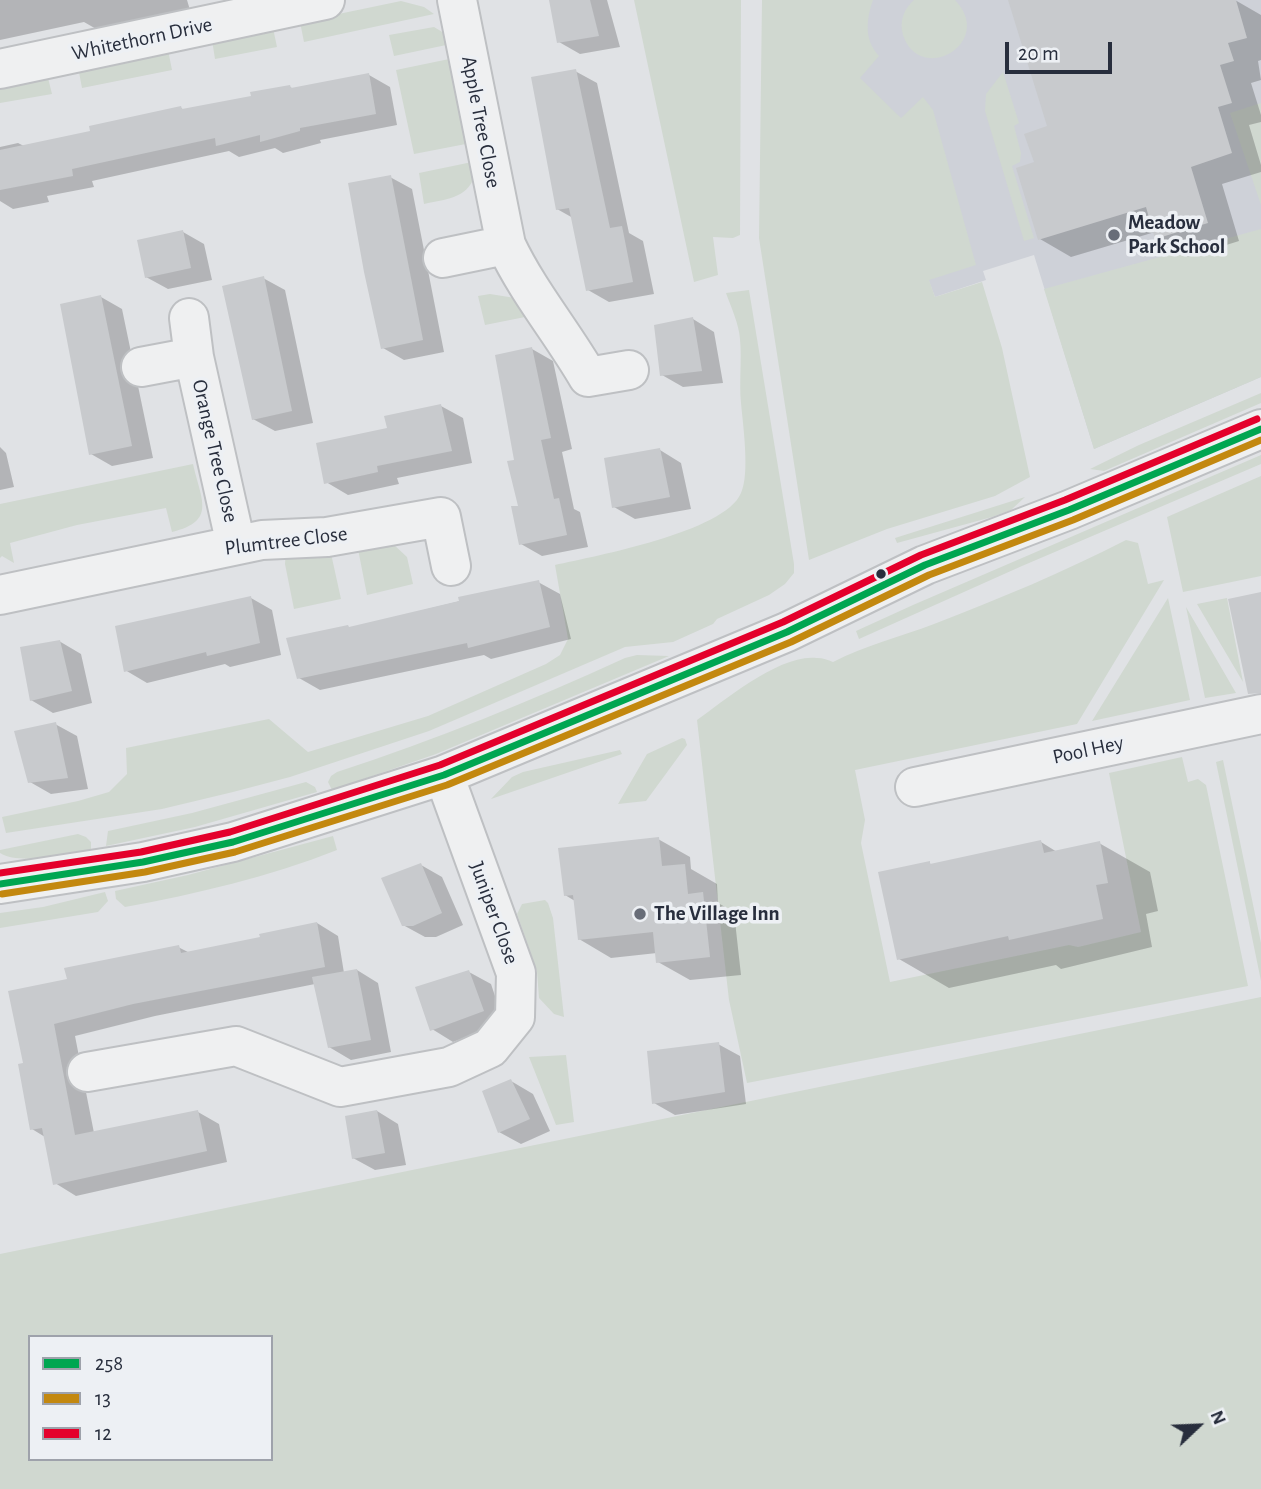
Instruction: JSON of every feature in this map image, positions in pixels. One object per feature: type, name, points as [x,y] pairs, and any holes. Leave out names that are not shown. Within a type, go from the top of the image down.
[{"type":"street","name":"Whitethorn Drive","points":[[0,69],[325,0]]},
{"type":"street","name":"Apple Tree Close","points":[[457,0],[506,245],[521,277],[568,342],[588,377],[629,370]]},
{"type":"street","points":[[443,257],[506,245]]},
{"type":"street","name":"Orange Tree Close","points":[[189,318],[194,357],[236,545]]},
{"type":"street","name":"Orange Tree Close","points":[[141,367],[194,357]]},
{"type":"street","points":[[0,884],[144,862],[233,842],[444,775],[787,632],[925,565],[1069,510],[1261,429]]},
{"type":"street","name":"Plumtree Close","points":[[0,595],[262,540],[327,537],[441,517],[451,566]]},
{"type":"street","name":"Pool Hey","points":[[915,787],[1261,714]]},
{"type":"street","name":"Juniper Close","points":[[88,1072],[236,1046],[340,1087],[449,1067],[491,1048],[515,1017],[516,973],[444,775]]},
{"type":"shaded area","points":[[634,0],[741,0],[740,235],[733,238],[713,237],[718,275],[694,282]]},
{"type":"shaded area","name":"Meadow Park School","points":[[762,0],[1261,0],[1261,377],[1094,449],[1034,255],[983,271],[986,280],[935,297],[928,279]]},
{"type":"shaded area","points":[[762,0],[873,0],[868,30],[871,43],[879,56],[860,78],[901,118],[923,97],[933,110],[976,265],[929,280],[935,297],[982,282],[1002,348],[1030,477],[995,496],[887,529],[809,560],[759,238]]},
{"type":"shaded area","points":[[914,0],[955,0],[965,16],[967,31],[961,43],[951,53],[938,58],[924,57],[912,50],[903,35],[902,20]]},
{"type":"shaded area","points":[[401,1],[424,7],[434,14],[304,42],[300,22]]},
{"type":"shaded area","points":[[434,27],[449,36],[451,44],[394,56],[389,35]]},
{"type":"shaded area","points":[[273,28],[277,47],[215,59],[212,40]]},
{"type":"shaded area","points":[[168,50],[172,70],[82,88],[78,67]]},
{"type":"shaded area","points":[[454,58],[471,143],[414,154],[396,70]]},
{"type":"shaded area","points":[[1003,72],[1019,123],[1014,126],[1021,153],[1020,162],[1012,166],[1034,238],[1024,241],[985,111],[986,94]]},
{"type":"shaded area","points":[[47,74],[52,94],[0,103],[0,84]]},
{"type":"shaded area","points":[[1261,103],[1261,205],[1230,113]]},
{"type":"shaded area","points":[[472,162],[475,176],[461,194],[424,204],[419,173]]},
{"type":"shaded area","points":[[1261,229],[1261,377],[1094,449],[1044,289]]},
{"type":"shaded area","points":[[749,290],[794,564],[794,573],[785,584],[769,595],[717,619],[713,624],[673,642],[625,647],[429,731],[290,777],[162,809],[6,833],[2,817],[109,792],[127,774],[126,748],[269,719],[308,752],[428,716],[546,664],[560,655],[568,639],[555,565],[627,549],[686,531],[730,507],[741,493],[745,462],[740,395],[740,339],[726,293]]},
{"type":"shaded area","points":[[490,294],[515,298],[529,314],[485,325],[478,296]]},
{"type":"shaded area","points":[[1261,393],[1261,403],[1104,471],[1090,469],[1139,445]]},
{"type":"shaded area","points":[[1261,455],[1261,464],[859,639],[856,631]]},
{"type":"shaded area","points":[[193,464],[202,507],[201,515],[186,527],[172,532],[166,508],[77,525],[10,543],[14,563],[2,556],[0,558],[0,504]]},
{"type":"shaded area","points":[[1261,476],[1261,576],[1183,592],[1167,517]]},
{"type":"shaded area","points":[[1025,497],[1011,510],[992,517],[897,543],[895,538]]},
{"type":"shaded area","points":[[1126,540],[1138,543],[1148,584],[1164,580],[1077,724],[855,770],[865,820],[861,843],[890,982],[1069,945],[1078,947],[1141,932],[1109,773],[1182,757],[1188,782],[1198,779],[1206,785],[1248,986],[747,1083],[729,1000],[697,720],[738,690],[787,663],[803,658],[833,662],[1007,595]]},
{"type":"shaded area","points":[[392,543],[407,557],[413,584],[367,595],[357,544]]},
{"type":"shaded area","points":[[330,549],[341,599],[294,609],[285,564],[286,551]]},
{"type":"shaded area","points":[[1168,598],[1190,700],[1092,721]]},
{"type":"shaded area","points":[[1227,598],[1243,682],[1197,604]]},
{"type":"shaded area","points":[[1186,607],[1236,693],[1205,698]]},
{"type":"shaded area","points":[[637,655],[669,656],[436,754],[332,790],[328,782],[337,772],[518,705]]},
{"type":"shaded area","points":[[682,738],[687,745],[646,801],[618,804],[647,754]]},
{"type":"shaded area","points":[[620,750],[622,754],[491,799],[512,777],[523,772]]},
{"type":"shaded area","points":[[1223,760],[1261,943],[1261,981],[1216,762]]},
{"type":"shaded area","points":[[306,782],[315,787],[317,792],[195,827],[106,846],[108,831],[192,813]]},
{"type":"shaded area","points":[[78,834],[91,842],[91,850],[32,859],[9,857],[0,853],[0,850]]},
{"type":"shaded area","points":[[333,836],[337,850],[259,876],[125,907],[116,899],[115,891],[188,875]]},
{"type":"shaded area","points":[[105,892],[108,901],[98,912],[0,928],[0,913],[43,907]]},
{"type":"shaded area","points":[[545,900],[553,918],[564,1017],[554,1014],[539,998],[537,971],[517,914],[522,904]]},
{"type":"shaded area","points":[[1261,997],[1261,1489],[0,1489],[0,1254]]},
{"type":"shaded area","points":[[566,1055],[574,1122],[556,1125],[529,1057]]},
{"type":"building","points":[[549,0],[590,0],[599,36],[557,43]]},
{"type":"building","points":[[1008,0],[1236,0],[1247,38],[1228,43],[1234,61],[1220,65],[1232,103],[1218,107],[1232,153],[1191,167],[1208,223],[1155,239],[1146,207],[1038,240],[1016,168],[1034,162],[1024,134],[1047,126]]},
{"type":"building","points":[[576,69],[610,228],[622,226],[633,282],[586,291],[569,208],[556,210],[531,77]]},
{"type":"building","points":[[369,73],[376,114],[300,128],[300,131],[260,142],[260,135],[216,146],[215,138],[72,169],[73,176],[0,190],[0,150],[90,131],[89,126],[181,106],[182,109],[251,96],[250,92],[290,85],[291,88]]},
{"type":"building","points":[[391,175],[423,340],[381,349],[348,183]]},
{"type":"building","points":[[183,230],[191,268],[145,278],[137,240]]},
{"type":"building","points":[[264,276],[292,411],[252,420],[222,286]]},
{"type":"building","points":[[101,295],[132,446],[89,455],[60,304]]},
{"type":"building","points":[[693,317],[702,371],[660,376],[654,325]]},
{"type":"building","points":[[532,347],[551,438],[541,440],[554,499],[559,498],[567,535],[519,545],[511,506],[518,506],[507,461],[514,460],[495,355]]},
{"type":"building","points":[[441,404],[452,451],[377,466],[378,472],[324,484],[316,443],[387,428],[384,416]]},
{"type":"building","points":[[660,448],[670,497],[612,508],[604,458]]},
{"type":"building","points":[[539,580],[550,627],[468,648],[467,643],[297,679],[286,638],[348,625],[349,627],[459,601],[458,597]]},
{"type":"building","points":[[1261,592],[1261,693],[1248,694],[1228,599]]},
{"type":"building","points":[[251,596],[260,643],[207,656],[206,652],[124,672],[115,626]]},
{"type":"building","points":[[60,640],[72,691],[30,701],[20,647]]},
{"type":"building","points":[[56,722],[68,778],[28,783],[14,731]]},
{"type":"building","name":"The Village Inn","points":[[659,837],[662,866],[685,864],[688,894],[703,892],[710,957],[656,963],[653,932],[578,940],[573,895],[564,896],[558,848]]},
{"type":"building","points":[[1041,840],[1044,853],[1100,841],[1108,883],[1096,885],[1103,919],[1009,940],[1008,936],[897,960],[878,872],[930,861],[930,864]]},
{"type":"building","points":[[421,863],[442,913],[413,926],[402,926],[381,878]]},
{"type":"building","points":[[317,922],[325,967],[133,1004],[54,1024],[75,1135],[198,1110],[207,1151],[53,1185],[42,1128],[30,1130],[18,1064],[23,1063],[8,991],[67,979],[64,968],[179,945],[181,953]]},
{"type":"building","points":[[357,969],[371,1040],[328,1048],[312,977]]},
{"type":"building","points":[[469,970],[484,1011],[430,1031],[415,987]]},
{"type":"building","points":[[719,1042],[725,1092],[652,1104],[647,1051]]},
{"type":"building","points":[[511,1079],[530,1119],[498,1133],[482,1091]]},
{"type":"building","points":[[377,1110],[385,1153],[352,1159],[345,1116]]},
{"type":"transit line","name":"12","points":[[0,873],[141,852],[230,832],[440,765],[783,622],[921,555],[1065,500],[1257,419]]},
{"type":"transit line","name":"258","points":[[0,884],[143,862],[233,842],[444,775],[787,632],[925,565],[1069,510],[1261,429]]},
{"type":"transit line","name":"13","points":[[2,894],[145,872],[235,852],[447,785],[791,642],[929,575],[1073,520],[1261,440]]},
{"type":"place","name":"Meadow Park School","points":[[1114,235]]},
{"type":"place","name":"The Village Inn","points":[[640,914]]}]
